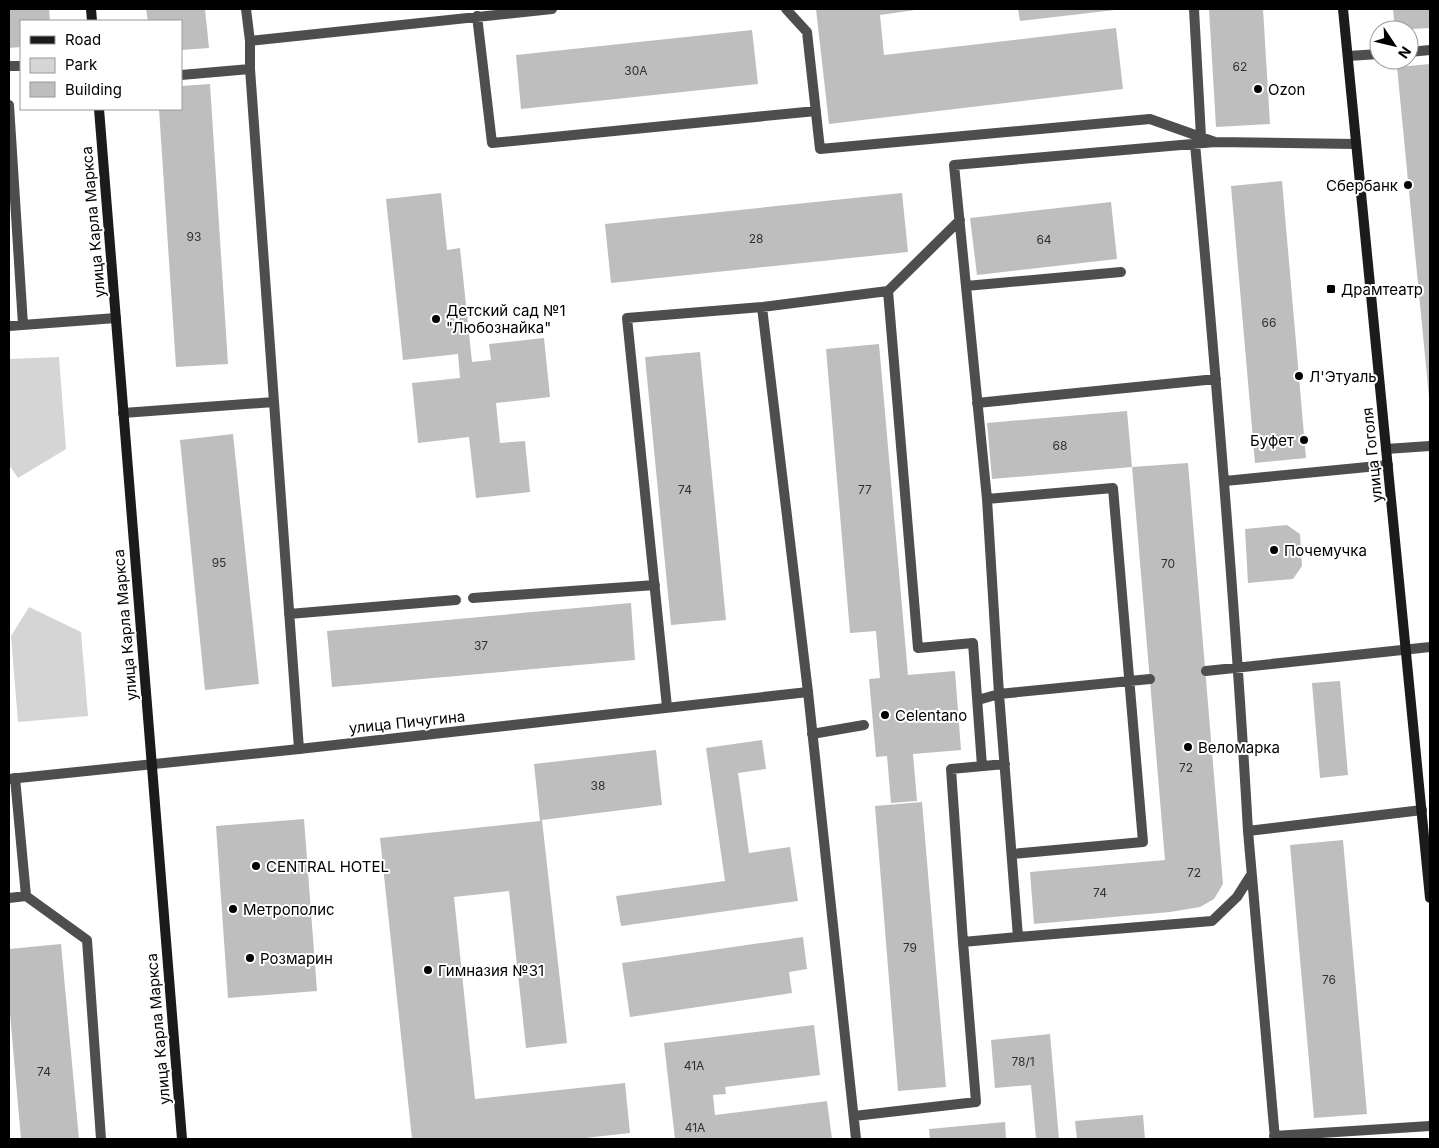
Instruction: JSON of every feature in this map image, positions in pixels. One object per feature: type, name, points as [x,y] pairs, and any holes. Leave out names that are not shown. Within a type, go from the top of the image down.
[{"type":"main road","name":"улица Гоголя","points":[[1343,9],[1430,898]]},
{"type":"main road","name":"улица Карла Маркса","points":[[99,110],[182,1139]]},
{"type":"street","points":[[246,9],[250,41],[250,68],[299,749]]},
{"type":"street","points":[[250,41],[552,9]]},
{"type":"street","points":[[786,9],[807,32],[820,149],[1150,119],[1198,140]]},
{"type":"street","points":[[1194,9],[1198,140],[1239,668],[1251,875],[1274,1138],[1430,1126]]},
{"type":"street","points":[[477,16],[492,143],[816,111]]},
{"type":"street","points":[[1348,56],[1369,55]]},
{"type":"street","points":[[182,75],[250,68]]},
{"type":"street","points":[[9,105],[23,325]]},
{"type":"street","points":[[1018,937],[998,694],[987,499],[954,166],[1198,140],[1215,142],[1356,144]]},
{"type":"street","points":[[668,707],[627,318],[762,308],[888,292],[960,220]]},
{"type":"street","points":[[966,286],[1121,272]]},
{"type":"street","points":[[888,292],[918,648],[973,643],[982,766]]},
{"type":"street","points":[[762,308],[808,692],[856,1139]]},
{"type":"street","points":[[9,326],[116,318]]},
{"type":"street","points":[[977,403],[1216,379]]},
{"type":"street","points":[[123,412],[274,402]]},
{"type":"street","points":[[1386,450],[1430,446]]},
{"type":"street","points":[[1225,481],[1388,465]]},
{"type":"street","points":[[987,499],[1113,488],[1142,842],[1012,854]]},
{"type":"street","points":[[473,598],[655,585]]},
{"type":"street","points":[[289,614],[456,600]]},
{"type":"street","points":[[1206,671],[1430,647]]},
{"type":"street","points":[[978,700],[998,694],[1150,679]]},
{"type":"street","name":"улица Пичугина","points":[[12,778],[299,749],[808,692]]},
{"type":"street","points":[[812,734],[864,726]]},
{"type":"street","points":[[854,1116],[976,1102],[950,769],[1005,764]]},
{"type":"street","points":[[12,778],[26,896]]},
{"type":"street","points":[[1248,831],[1422,810]]},
{"type":"street","points":[[963,942],[1212,921],[1237,897],[1251,875]]},
{"type":"street","points":[[9,898],[26,896],[87,940],[101,1139]]},
{"type":"green space","points":[[59,357],[66,449],[18,478],[9,465],[9,359]]},
{"type":"green space","points":[[29,607],[81,632],[88,716],[18,722],[11,636]]},
{"type":"building","points":[[9,9],[49,9],[50,20],[20,20],[20,47],[9,48]]},
{"type":"building","points":[[146,9],[205,9],[209,48],[182,50],[182,20],[148,20]]},
{"type":"building","points":[[816,9],[922,9],[880,15],[884,55],[1116,28],[1123,89],[829,124]]},
{"type":"building","points":[[1018,9],[1115,9],[1115,10],[1020,21]]},
{"type":"building","points":[[1209,9],[1263,9],[1270,124],[1216,127]]},
{"type":"building","points":[[1393,9],[1430,9],[1430,28],[1419,29],[1419,20],[1394,20]]},
{"type":"building","points":[[752,30],[758,84],[521,109],[516,55]]},
{"type":"building","points":[[1430,64],[1430,397],[1397,70],[1419,70],[1419,65]]},
{"type":"building","points":[[210,84],[228,364],[176,367],[159,110],[182,110],[182,86]]},
{"type":"building","points":[[1282,181],[1306,458],[1255,463],[1231,186]]},
{"type":"building","points":[[441,193],[447,250],[460,248],[472,362],[491,360],[489,344],[544,338],[550,397],[496,403],[500,443],[525,441],[530,492],[476,498],[469,437],[418,443],[412,383],[460,378],[458,354],[403,360],[386,199]]},
{"type":"building","points":[[902,193],[908,252],[611,283],[605,224]]},
{"type":"building","points":[[1111,202],[1117,259],[977,275],[970,218]]},
{"type":"building","points":[[879,344],[908,675],[955,671],[961,750],[913,754],[917,801],[891,803],[887,756],[876,757],[869,679],[880,678],[876,631],[850,633],[826,349]]},
{"type":"building","points":[[700,352],[726,620],[671,625],[645,357]]},
{"type":"building","points":[[1127,411],[1132,467],[992,479],[987,423]]},
{"type":"building","points":[[233,434],[259,684],[205,690],[180,440]]},
{"type":"building","points":[[1188,463],[1223,884],[1214,899],[1200,907],[1170,912],[1034,924],[1030,872],[1165,860],[1132,467]]},
{"type":"building","name":"Почемучка","points":[[1287,525],[1300,534],[1302,566],[1293,579],[1248,583],[1245,529]]},
{"type":"building","points":[[631,603],[635,660],[332,687],[327,631]]},
{"type":"building","points":[[1340,681],[1348,775],[1320,778],[1312,683]]},
{"type":"building","points":[[762,740],[766,769],[738,773],[749,853],[790,847],[798,901],[621,926],[616,896],[725,881],[706,748]]},
{"type":"building","name":"Гимназия №31","points":[[656,750],[662,805],[542,820],[567,1043],[526,1048],[509,891],[454,897],[475,1099],[625,1083],[630,1133],[576,1139],[412,1139],[380,838],[540,821],[534,764]]},
{"type":"building","points":[[922,802],[946,1087],[898,1091],[875,806]]},
{"type":"building","points":[[304,819],[317,991],[228,998],[216,826]]},
{"type":"building","points":[[1343,840],[1367,1114],[1314,1118],[1290,845]]},
{"type":"building","points":[[803,937],[807,969],[789,972],[792,993],[630,1017],[622,963]]},
{"type":"building","points":[[61,944],[79,1139],[21,1139],[9,1002],[9,949]]},
{"type":"building","points":[[814,1025],[820,1075],[725,1087],[726,1094],[713,1095],[715,1115],[827,1101],[832,1139],[675,1139],[664,1043]]},
{"type":"building","points":[[1050,1034],[1059,1139],[1036,1139],[1031,1085],[995,1088],[991,1040]]},
{"type":"building","points":[[1143,1115],[1145,1139],[1077,1139],[1075,1121]]},
{"type":"building","points":[[1005,1122],[1006,1139],[930,1139],[929,1129]]},
{"type":"place","name":"Ozon","points":[[1258,89]]},
{"type":"place","name":"Сбербанк","points":[[1408,185]]},
{"type":"place","name":"Драмтеатр","points":[[1331,289]]},
{"type":"place","name":"Детский cад №1 \"Любознайка\"","points":[[436,319]]},
{"type":"place","name":"Л'Этуаль","points":[[1299,376]]},
{"type":"place","name":"Буфет","points":[[1304,440]]},
{"type":"place","name":"Почемучка","points":[[1274,550]]},
{"type":"place","name":"Celentano","points":[[885,715]]},
{"type":"place","name":"Веломарка","points":[[1188,747]]},
{"type":"place","name":"СENTRAL HOTEL","points":[[256,866]]},
{"type":"place","name":"Метрополис","points":[[233,909]]},
{"type":"place","name":"Розмарин","points":[[250,958]]},
{"type":"place","name":"Гимназия №31","points":[[428,970]]}]
